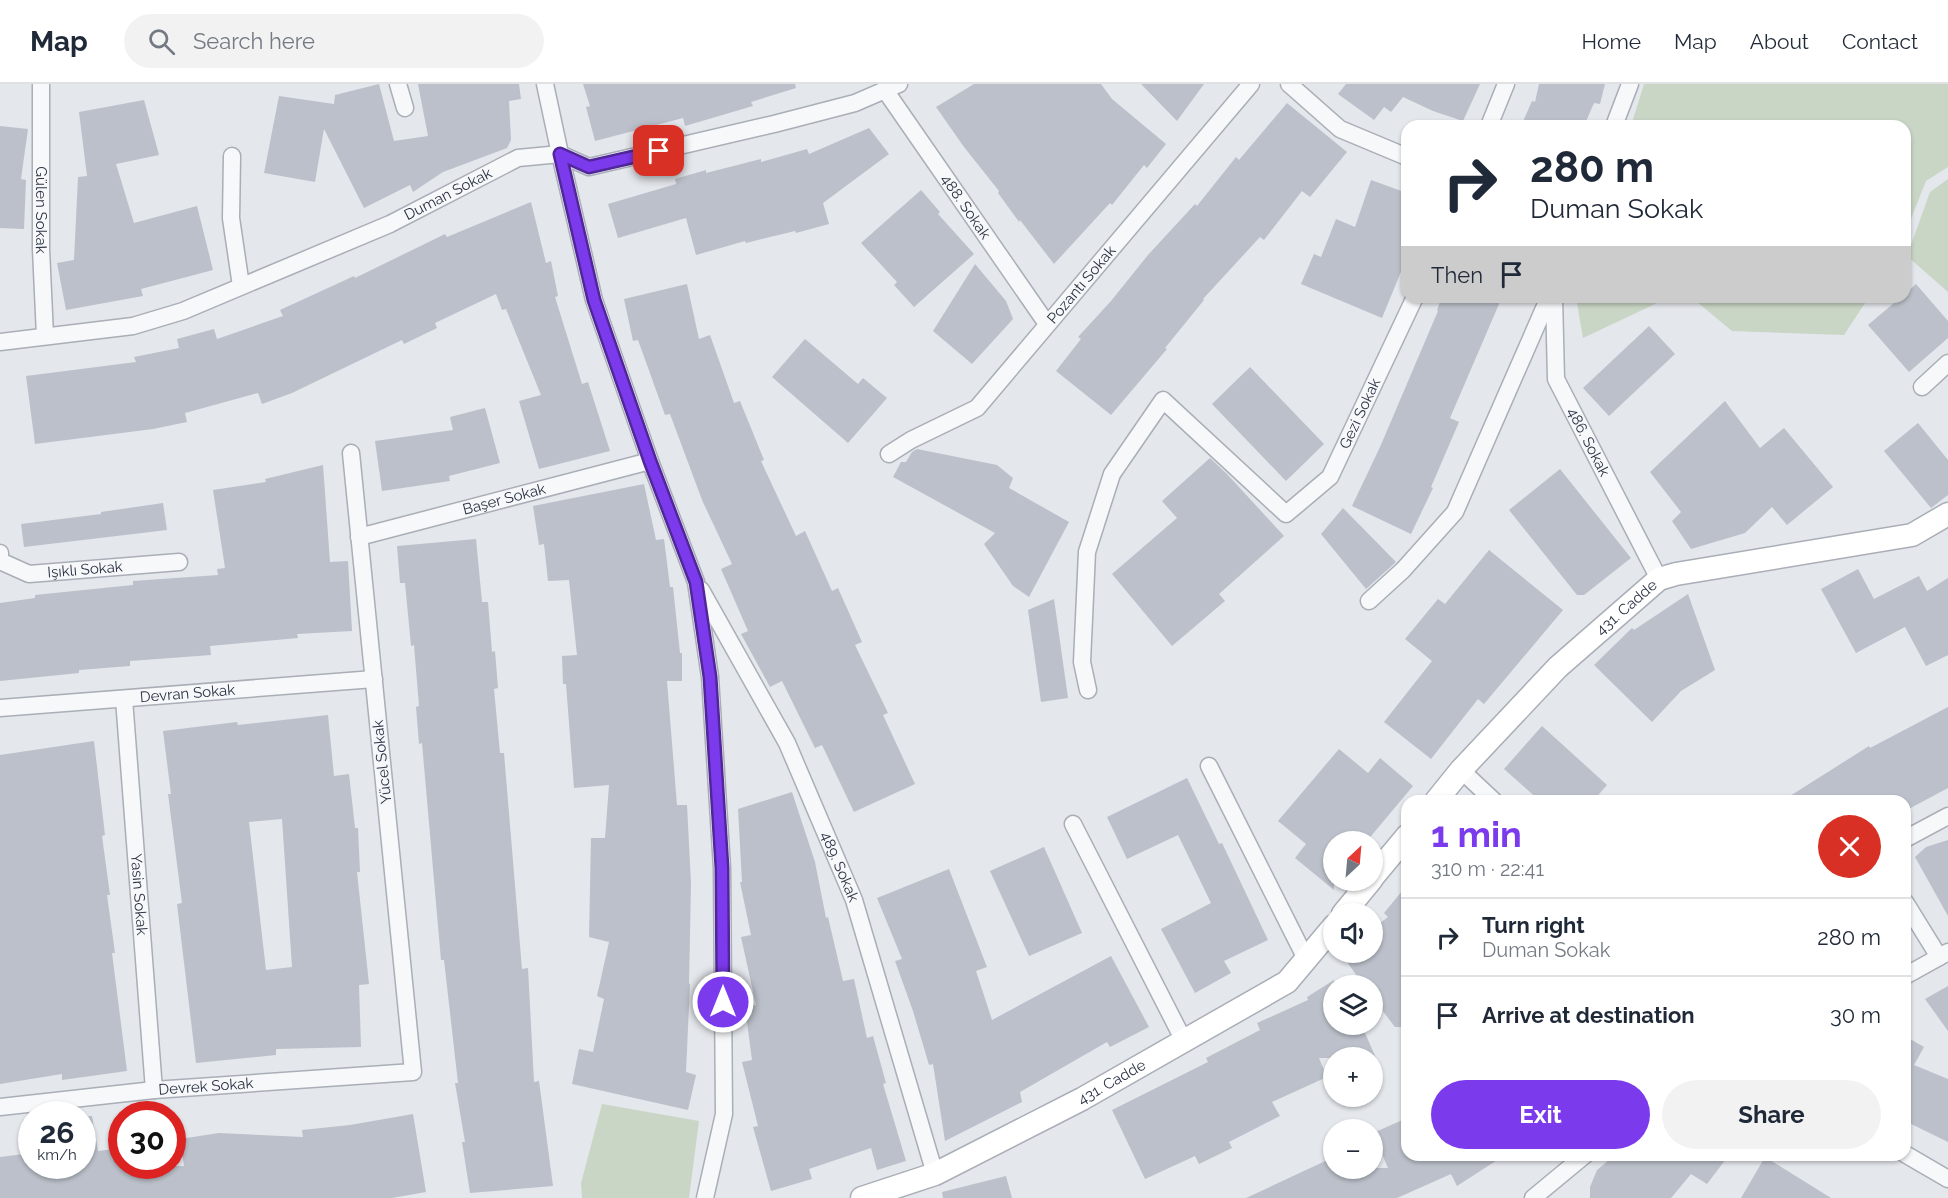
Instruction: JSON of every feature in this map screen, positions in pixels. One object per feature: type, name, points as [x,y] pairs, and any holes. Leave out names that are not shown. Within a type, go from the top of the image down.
[{"type":"street","name":"Gülen Sokak","points":[[41,84],[41,249],[45,336]]},
{"type":"street","points":[[398,84],[405,108]]},
{"type":"street","points":[[545,84],[594,300],[650,461],[696,582],[710,677],[722,868],[724,1114],[705,1198]]},
{"type":"street","name":"Pozantı Sokak","points":[[889,454],[911,440],[977,408],[1251,84]]},
{"type":"street","points":[[1289,84],[1340,129],[1401,154]]},
{"type":"street","points":[[1491,120],[1506,84]]},
{"type":"street","points":[[1616,120],[1630,84]]},
{"type":"street","name":"Duman Sokak","points":[[0,342],[133,326],[183,311],[390,224],[518,158],[560,154],[589,167],[855,103],[892,87]]},
{"type":"street","name":"488. Sokak","points":[[892,87],[1047,324]]},
{"type":"street","points":[[232,156],[231,218],[241,286]]},
{"type":"street","name":"Gezi Sokak","points":[[1088,690],[1082,662],[1087,552],[1112,474],[1163,400],[1286,514],[1330,477],[1412,303]]},
{"type":"street","points":[[1369,601],[1403,570],[1455,512],[1546,303]]},
{"type":"street","name":"486. Sokak","points":[[1554,303],[1556,379],[1659,579]]},
{"type":"street","points":[[1923,387],[1948,363]]},
{"type":"street","name":"Yücel Sokak","points":[[351,453],[413,1072]]},
{"type":"street","name":"Başer Sokak","points":[[359,537],[650,461]]},
{"type":"street","name":"431. Cadde","points":[[1441,795],[1461,770],[1558,667],[1659,579],[1676,574],[1718,569],[1828,548],[1912,536],[1948,514]]},
{"type":"street","name":"Işıklı Sokak","points":[[0,553],[0,561],[29,574],[179,562]]},
{"type":"street","name":"489. Sokak","points":[[696,582],[787,743],[854,900],[935,1174]]},
{"type":"street","name":"Devran Sokak","points":[[0,708],[374,679]]},
{"type":"street","name":"Yasin Sokak","points":[[124,699],[154,1090]]},
{"type":"street","points":[[1209,766],[1306,959]]},
{"type":"street","points":[[1461,770],[1488,795]]},
{"type":"street","points":[[1911,836],[1948,816]]},
{"type":"street","points":[[1074,824],[1184,1041]]},
{"type":"street","points":[[1383,865],[1401,843]]},
{"type":"street","points":[[1352,903],[1362,891]]},
{"type":"street","points":[[1911,910],[1944,954],[1911,973]]},
{"type":"street","name":"431. Cadde","points":[[862,1198],[935,1174],[1083,1099],[1287,982],[1323,939]]},
{"type":"street","name":"Devrek Sokak","points":[[0,1107],[154,1090],[413,1072]]},
{"type":"street","points":[[1911,1157],[1948,1179]]},
{"type":"street","points":[[1541,1196],[1579,1161]]},
{"type":"green space","points":[[1644,84],[1948,84],[1948,167],[1926,181],[1911,219],[1911,120],[1633,120]]},
{"type":"green space","points":[[1948,179],[1948,292],[1911,260],[1911,245],[1930,192]]},
{"type":"green space","points":[[1577,303],[1657,303],[1583,338]]},
{"type":"green space","points":[[1698,303],[1865,303],[1844,335],[1732,331]]},
{"type":"green space","points":[[602,1104],[699,1121],[689,1198],[582,1198],[581,1183]]},
{"type":"building","points":[[379,84],[394,141],[428,136],[418,84],[519,84],[521,99],[509,101],[511,140],[507,148],[443,172],[413,192],[410,185],[364,208],[324,129],[315,182],[264,173],[279,96],[334,104],[335,95]]},
{"type":"building","points":[[583,84],[795,84],[796,88],[751,102],[753,106],[685,126],[683,118],[595,141],[586,107],[590,106]]},
{"type":"building","points":[[974,84],[1101,84],[1112,99],[1166,144],[1147,168],[1144,165],[1112,205],[1110,203],[1054,264],[1020,220],[1019,222],[998,193],[999,191],[936,107]]},
{"type":"building","points":[[1141,84],[1204,84],[1177,121]]},
{"type":"building","points":[[1346,84],[1480,84],[1463,120],[1433,111],[1403,97],[1391,112],[1384,107],[1374,120],[1338,94]]},
{"type":"building","points":[[1539,84],[1605,84],[1600,104],[1594,103],[1587,120],[1524,120],[1532,101],[1535,102]]},
{"type":"building","points":[[144,100],[159,155],[116,164],[134,223],[197,206],[213,270],[141,289],[143,296],[66,310],[57,263],[74,260],[78,177],[87,176],[79,112]]},
{"type":"building","points":[[1287,103],[1347,152],[1310,197],[1302,191],[1264,240],[1260,237],[1203,299],[1165,348],[1167,349],[1111,415],[1056,371],[1081,339],[1078,337],[1148,255],[1195,204],[1197,206],[1236,157],[1239,160]]},
{"type":"building","points":[[0,126],[28,129],[21,179],[26,180],[24,229],[0,228]]},
{"type":"building","points":[[869,128],[889,154],[823,203],[829,224],[796,233],[795,231],[746,243],[745,241],[696,255],[686,218],[618,238],[608,204],[676,184],[675,179],[706,170],[706,173],[761,159],[761,162],[807,149],[809,154]]},
{"type":"building","points":[[1371,180],[1401,191],[1401,272],[1382,318],[1301,284],[1314,254],[1321,257],[1336,219],[1355,227]]},
{"type":"building","points":[[921,190],[940,212],[938,214],[974,254],[914,307],[894,285],[897,282],[861,243]]},
{"type":"building","points":[[531,202],[546,263],[551,261],[558,296],[555,297],[582,384],[588,382],[610,451],[539,469],[519,401],[541,395],[506,309],[502,310],[496,294],[435,323],[437,328],[404,344],[402,340],[292,393],[262,404],[258,393],[185,413],[187,422],[153,429],[35,444],[26,376],[136,362],[134,357],[179,348],[177,339],[214,329],[217,339],[283,316],[280,310],[354,276],[355,278],[445,234],[447,237]]},
{"type":"building","points":[[975,264],[1006,301],[1013,319],[972,364],[933,331]]},
{"type":"building","points":[[687,284],[699,339],[710,335],[734,403],[740,401],[764,460],[761,461],[796,536],[805,531],[832,591],[838,588],[862,642],[855,645],[888,713],[883,715],[915,784],[854,812],[822,745],[815,748],[782,681],[770,687],[741,634],[748,631],[721,569],[732,564],[702,500],[670,414],[665,415],[638,340],[633,341],[624,299]]},
{"type":"building","points":[[1916,284],[1948,321],[1948,338],[1909,372],[1868,325],[1894,303],[1911,303],[1911,289]]},
{"type":"building","points":[[1440,303],[1499,303],[1450,418],[1459,422],[1431,487],[1433,488],[1411,534],[1352,506],[1380,447]]},
{"type":"building","points":[[1649,326],[1675,354],[1609,416],[1583,388]]},
{"type":"building","points":[[805,339],[858,384],[863,378],[887,398],[848,443],[772,377]]},
{"type":"building","points":[[1250,367],[1324,444],[1286,481],[1212,404]]},
{"type":"building","points":[[1725,401],[1760,448],[1784,428],[1833,487],[1787,525],[1772,507],[1745,533],[1691,549],[1672,521],[1681,512],[1650,472]]},
{"type":"building","points":[[485,408],[500,463],[449,476],[450,481],[382,491],[375,441],[453,430],[450,417]]},
{"type":"building","points":[[1918,423],[1948,460],[1948,495],[1931,508],[1884,451]]},
{"type":"building","points":[[917,449],[997,465],[1013,478],[1009,488],[1069,522],[1029,597],[1013,586],[984,544],[995,533],[893,477],[901,462],[906,462],[912,452]]},
{"type":"building","points":[[1210,458],[1284,536],[1219,594],[1225,601],[1172,646],[1112,574],[1177,518],[1162,501]]},
{"type":"building","points":[[323,465],[330,562],[348,561],[352,631],[297,634],[298,638],[210,646],[211,655],[130,661],[130,666],[79,670],[79,673],[0,681],[0,603],[35,598],[35,595],[133,585],[133,581],[218,575],[217,569],[225,568],[213,490],[266,482],[265,479]]},
{"type":"building","points":[[1560,469],[1631,558],[1584,595],[1577,595],[1509,510]]},
{"type":"building","points":[[644,484],[656,540],[664,539],[670,587],[673,587],[680,653],[682,653],[682,681],[667,681],[677,805],[687,805],[691,883],[686,1072],[696,1075],[688,1110],[572,1084],[579,1049],[593,1052],[604,999],[597,996],[609,942],[589,937],[591,838],[605,838],[609,785],[574,788],[562,656],[577,655],[569,580],[548,581],[544,544],[539,545],[533,506]]},
{"type":"building","points":[[163,503],[167,530],[24,547],[21,524],[101,514],[101,512]]},
{"type":"building","points":[[1343,508],[1396,562],[1366,589],[1321,534]]},
{"type":"building","points":[[476,539],[482,602],[488,602],[492,652],[495,651],[498,688],[494,689],[500,753],[504,753],[522,969],[528,968],[534,1082],[539,1081],[553,1186],[470,1193],[462,1142],[465,1142],[455,1083],[458,1083],[444,960],[441,960],[422,743],[419,744],[416,707],[419,706],[414,645],[411,646],[405,583],[400,583],[397,546]]},
{"type":"building","points":[[1489,550],[1563,610],[1484,704],[1478,699],[1431,759],[1384,722],[1432,661],[1405,639],[1438,599],[1445,604]]},
{"type":"building","points":[[1858,569],[1874,599],[1919,576],[1927,591],[1948,578],[1948,655],[1926,666],[1905,627],[1856,653],[1821,589]]},
{"type":"building","points":[[1688,594],[1715,670],[1681,691],[1652,722],[1594,665],[1632,628],[1634,630]]},
{"type":"building","points":[[1054,599],[1068,698],[1041,702],[1028,610]]},
{"type":"building","points":[[1948,707],[1948,788],[1911,808],[1911,795],[1791,795],[1869,746],[1870,748]]},
{"type":"building","points":[[328,715],[334,776],[349,774],[355,828],[358,828],[360,872],[357,872],[369,984],[359,985],[361,1047],[276,1049],[276,1055],[196,1063],[177,904],[182,903],[168,794],[171,794],[163,731],[237,722],[238,725]],"holes":[[[282,819],[292,967],[266,970],[249,822]]]},
{"type":"building","points":[[1542,726],[1607,785],[1598,795],[1533,795],[1504,769]]},
{"type":"building","points":[[94,741],[105,835],[102,836],[115,953],[112,953],[127,1071],[62,1080],[62,1074],[0,1084],[0,755]]},
{"type":"building","points":[[1339,749],[1368,773],[1380,758],[1413,786],[1405,795],[1401,795],[1401,800],[1375,831],[1323,831],[1323,881],[1295,858],[1306,844],[1278,821]]},
{"type":"building","points":[[1187,778],[1219,844],[1222,843],[1268,940],[1224,961],[1231,973],[1195,993],[1161,929],[1211,903],[1178,835],[1127,859],[1107,817]]},
{"type":"building","points":[[792,792],[815,862],[826,918],[828,917],[843,981],[854,979],[867,1038],[873,1036],[886,1083],[883,1084],[906,1161],[877,1170],[871,1148],[809,1169],[812,1179],[771,1191],[753,1127],[758,1126],[742,1062],[752,1060],[745,1007],[756,1005],[741,937],[751,935],[740,882],[742,882],[738,809]]},
{"type":"building","points":[[1948,840],[1948,916],[1915,857],[1926,847]]},
{"type":"building","points":[[1044,847],[1082,933],[1029,956],[990,871]]},
{"type":"building","points":[[949,869],[987,967],[976,971],[992,1020],[1111,956],[1149,1027],[1110,1047],[1107,1042],[1020,1092],[1022,1102],[945,1141],[933,1064],[929,1065],[895,961],[902,959],[877,898]]},
{"type":"building","points":[[1401,892],[1401,1027],[1395,1027],[1383,1011],[1383,975],[1356,975],[1348,963],[1383,963],[1383,921],[1388,917],[1384,913]]},
{"type":"building","points":[[1948,986],[1948,1031],[1925,999]]},
{"type":"building","points":[[1323,987],[1323,1035],[1366,1035],[1371,1047],[1323,1047],[1323,1058],[1319,1058],[1323,1068],[1323,1079],[1272,1102],[1280,1116],[1229,1142],[1232,1148],[1199,1164],[1195,1156],[1145,1179],[1112,1110],[1208,1062],[1206,1058],[1260,1030],[1257,1023],[1308,1000],[1307,997]]},
{"type":"building","points":[[1911,1039],[1924,1047],[1914,1065],[1948,1079],[1948,1142],[1911,1124]]},
{"type":"building","points":[[413,1114],[426,1192],[392,1198],[0,1198],[0,1157],[18,1155],[18,1179],[96,1179],[96,1139],[98,1151],[108,1150],[108,1179],[186,1179],[186,1138],[219,1133],[303,1137],[302,1130],[350,1125]]},
{"type":"building","points":[[1401,1121],[1401,1161],[1496,1161],[1457,1186],[1451,1174],[1397,1198],[1246,1198],[1323,1162],[1323,1179],[1383,1179],[1383,1168],[1388,1168],[1383,1156],[1383,1129]]},
{"type":"building","points":[[1608,1161],[1724,1161],[1707,1184],[1691,1174],[1671,1198],[1590,1198],[1590,1187],[1597,1170]]},
{"type":"building","points":[[1763,1161],[1771,1161],[1831,1198],[1741,1198]]},
{"type":"building","points":[[1006,1176],[1012,1198],[943,1198],[942,1192]]},
{"type":"route","points":[[659,151],[589,167],[560,154],[594,300],[650,461],[696,582],[710,677],[722,868],[723,1002]]}]
